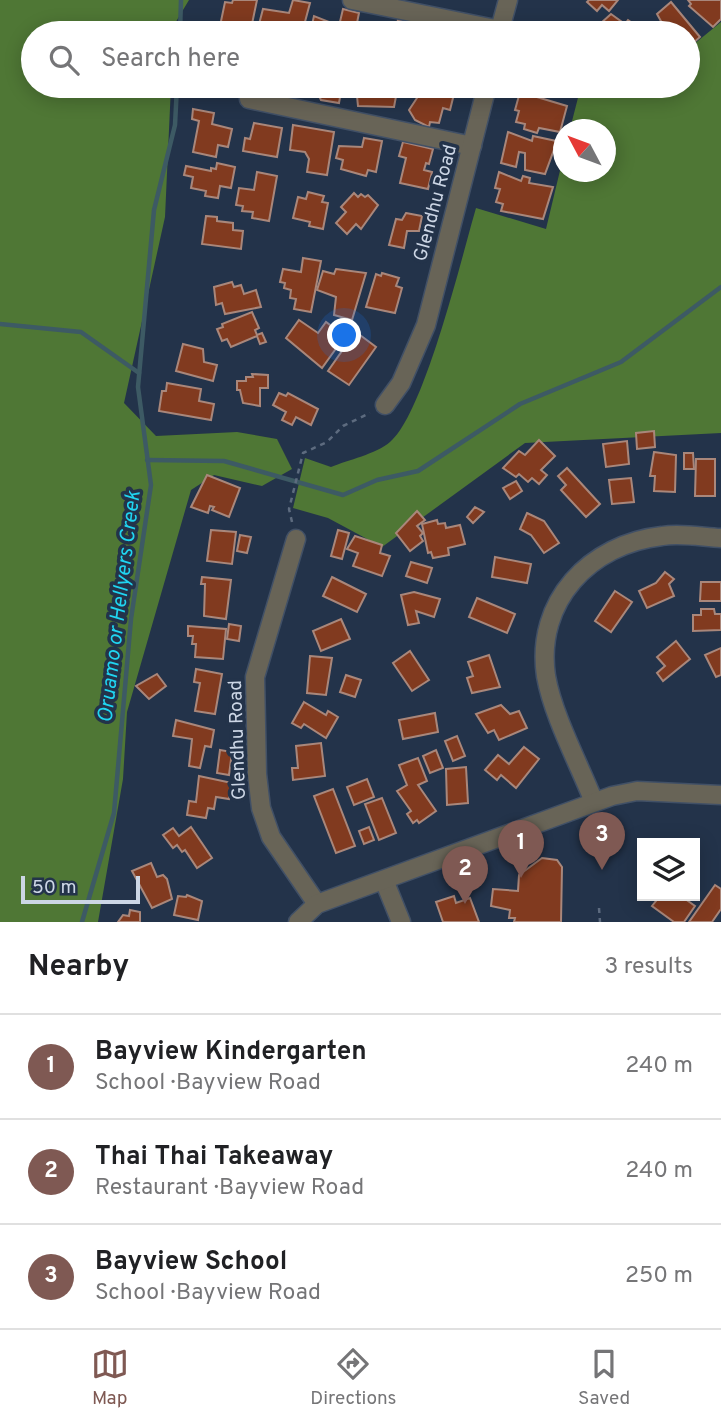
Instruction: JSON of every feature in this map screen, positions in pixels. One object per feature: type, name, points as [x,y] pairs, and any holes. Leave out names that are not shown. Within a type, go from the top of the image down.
[{"type":"street","points":[[352,0],[449,21]]},
{"type":"street","points":[[503,21],[508,0]]},
{"type":"street","name":"Glendhu Road","points":[[385,405],[401,383],[426,325],[484,98]]},
{"type":"street","points":[[249,99],[472,146]]},
{"type":"street","points":[[594,802],[546,676],[550,618],[565,591],[588,564],[623,544],[663,535],[721,538]]},
{"type":"street","name":"Glendhu Road","points":[[296,539],[255,677],[257,775],[261,808],[271,837],[317,904]]},
{"type":"street","points":[[298,922],[317,904],[594,802],[637,791],[721,795]]},
{"type":"street","points":[[384,880],[401,922]]},
{"type":"path","points":[[290,515],[289,507],[303,453],[327,442],[343,426],[385,405]]},
{"type":"path","points":[[599,908],[600,922]]},
{"type":"green space","points":[[0,0],[189,0],[176,21],[21,21],[21,98],[170,98],[165,217],[124,403],[156,436],[237,432],[277,439],[292,469],[262,486],[214,475],[191,490],[127,712],[123,779],[98,922],[0,922]]},
{"type":"green space","points":[[721,22],[721,433],[525,443],[382,547],[328,518],[293,508],[305,458],[331,467],[384,446],[403,426],[428,368],[452,296],[476,208],[546,229],[557,182],[616,182],[616,119],[573,119],[578,98],[700,98],[700,39]]},
{"type":"building","points":[[233,0],[257,0],[253,21],[221,21],[225,2],[232,3]]},
{"type":"building","points":[[293,0],[310,3],[305,21],[260,21],[263,9],[289,13]]},
{"type":"building","points":[[618,0],[609,11],[602,5],[597,11],[587,2]]},
{"type":"building","points":[[688,0],[721,0],[721,19],[713,27],[689,6],[691,4]]},
{"type":"building","points":[[671,2],[687,21],[661,21],[657,14]]},
{"type":"building","points":[[343,9],[359,13],[357,21],[340,21]]},
{"type":"building","points":[[611,14],[621,21],[603,21]]},
{"type":"building","points":[[314,16],[326,21],[313,21]]},
{"type":"building","points":[[320,98],[340,98],[339,103]]},
{"type":"building","points":[[357,98],[396,98],[394,107],[358,106]]},
{"type":"building","points":[[417,98],[453,98],[450,110],[443,108],[439,123],[430,122],[429,127],[415,120],[409,110]]},
{"type":"building","points":[[518,98],[540,98],[567,106],[564,119],[553,119],[553,131],[539,128],[537,133],[524,129],[525,124],[516,122],[519,111],[515,110]]},
{"type":"building","points":[[193,109],[214,113],[212,124],[232,129],[228,147],[218,145],[216,157],[193,152],[199,121],[192,119]]},
{"type":"building","points":[[254,123],[282,128],[277,157],[243,151],[245,138],[250,139]]},
{"type":"building","points":[[293,125],[334,132],[327,175],[307,172],[309,159],[305,152],[290,150]]},
{"type":"building","points":[[508,132],[532,141],[533,136],[553,140],[553,152],[545,174],[525,170],[525,153],[519,152],[516,167],[501,163]]},
{"type":"building","points":[[364,138],[382,141],[376,172],[368,170],[366,176],[341,169],[343,160],[336,158],[339,146],[362,147]]},
{"type":"building","points":[[403,142],[433,149],[429,164],[426,163],[424,170],[432,172],[428,189],[400,183],[406,158],[399,156]]},
{"type":"building","points":[[217,163],[235,167],[231,188],[220,186],[218,198],[205,196],[206,191],[191,188],[193,177],[184,175],[186,166],[211,171],[211,168],[216,169]]},
{"type":"building","points":[[257,172],[277,176],[269,221],[252,218],[253,212],[242,211],[243,206],[236,205],[239,188],[254,190]]},
{"type":"building","points":[[499,172],[521,181],[523,176],[530,178],[529,183],[553,187],[543,219],[501,211],[503,204],[496,202],[500,189],[495,188]]},
{"type":"building","points":[[308,192],[324,196],[322,202],[328,203],[323,229],[293,218],[298,197],[306,199]]},
{"type":"building","points":[[354,193],[358,197],[361,194],[365,197],[368,195],[378,205],[361,229],[356,224],[347,234],[336,223],[346,212],[341,207]]},
{"type":"building","points":[[406,213],[422,216],[419,231],[407,231],[404,248],[389,245],[396,219],[402,220]]},
{"type":"building","points":[[206,216],[233,223],[233,230],[243,231],[241,249],[202,244]]},
{"type":"building","points":[[303,258],[321,261],[311,312],[294,309],[296,299],[290,298],[291,290],[284,288],[285,283],[280,282],[283,269],[301,272]]},
{"type":"building","points":[[336,269],[366,273],[352,320],[334,315],[336,297],[317,290],[323,271],[334,274]]},
{"type":"building","points":[[382,273],[399,278],[396,286],[402,288],[395,313],[366,307],[376,274],[381,276]]},
{"type":"building","points":[[232,282],[234,287],[241,285],[244,294],[256,290],[261,307],[225,314],[222,303],[216,305],[214,287]]},
{"type":"building","points":[[252,312],[259,328],[255,330],[257,335],[262,333],[266,342],[260,344],[257,336],[231,347],[227,339],[222,341],[217,329],[223,327],[222,324]]},
{"type":"building","points":[[299,320],[318,333],[326,322],[345,336],[322,368],[286,338]]},
{"type":"building","points":[[360,335],[376,347],[349,385],[328,371],[349,341],[353,344]]},
{"type":"building","points":[[183,344],[203,349],[204,362],[217,365],[213,381],[176,371]]},
{"type":"building","points":[[252,374],[268,375],[268,388],[260,388],[260,406],[243,403],[240,390],[237,390],[237,381],[246,381],[246,377],[253,377]]},
{"type":"building","points":[[167,383],[201,389],[199,401],[214,404],[211,420],[159,411],[162,391],[166,391]]},
{"type":"building","points":[[279,393],[286,396],[288,393],[318,409],[311,425],[296,417],[292,425],[282,420],[286,412],[273,405]]},
{"type":"building","points":[[654,431],[655,447],[637,449],[636,433]]},
{"type":"building","points":[[539,440],[555,456],[541,470],[547,475],[539,484],[532,478],[528,482],[519,474],[516,477],[503,468],[519,451],[525,455]]},
{"type":"building","points":[[627,441],[629,464],[606,467],[603,444]]},
{"type":"building","points":[[654,452],[676,455],[675,492],[654,491],[655,476],[650,476]]},
{"type":"building","points":[[684,453],[693,453],[694,469],[684,469]]},
{"type":"building","points":[[696,459],[715,459],[715,496],[695,496]]},
{"type":"building","points":[[567,468],[600,504],[586,517],[561,490],[566,485],[558,476]]},
{"type":"building","points":[[207,475],[240,488],[229,517],[212,510],[214,507],[210,506],[208,513],[191,507]]},
{"type":"building","points":[[631,478],[634,502],[612,504],[609,480]]},
{"type":"building","points":[[516,481],[522,491],[510,499],[503,488]]},
{"type":"building","points":[[475,507],[484,512],[473,523],[467,517]]},
{"type":"building","points":[[417,511],[425,520],[417,526],[423,533],[420,536],[423,541],[410,551],[396,533]]},
{"type":"building","points":[[527,513],[544,521],[559,543],[544,553],[531,535],[520,529]]},
{"type":"building","points":[[437,520],[438,524],[445,523],[446,528],[460,525],[465,544],[448,548],[449,555],[433,558],[431,552],[428,553],[422,524]]},
{"type":"building","points":[[211,530],[236,532],[232,564],[207,561]]},
{"type":"building","points":[[338,530],[349,533],[342,559],[331,556]]},
{"type":"building","points":[[240,535],[251,537],[247,553],[237,551]]},
{"type":"building","points":[[355,536],[382,545],[380,553],[390,556],[382,576],[353,566],[358,553],[347,549]]},
{"type":"building","points":[[495,557],[531,564],[527,583],[492,577]]},
{"type":"building","points":[[411,562],[432,568],[427,583],[406,576]]},
{"type":"building","points":[[665,572],[674,579],[669,584],[674,596],[647,608],[639,591],[656,583]]},
{"type":"building","points":[[202,577],[231,580],[226,619],[204,616],[205,584],[201,584]]},
{"type":"building","points":[[332,577],[366,594],[357,612],[323,596]]},
{"type":"building","points":[[701,582],[721,582],[721,601],[700,601]]},
{"type":"building","points":[[615,591],[632,602],[611,632],[595,621]]},
{"type":"building","points":[[414,592],[440,599],[434,617],[416,611],[419,623],[408,625],[401,595]]},
{"type":"building","points":[[477,598],[515,614],[507,633],[469,617]]},
{"type":"building","points":[[701,609],[714,609],[715,614],[721,614],[721,630],[693,631],[693,615],[701,615]]},
{"type":"building","points":[[341,619],[350,639],[321,651],[313,631]]},
{"type":"building","points":[[229,624],[241,626],[239,641],[227,639]]},
{"type":"building","points":[[188,626],[226,629],[223,659],[195,657],[196,644],[192,644],[193,636],[188,636]]},
{"type":"building","points":[[676,641],[690,659],[663,681],[657,673],[665,666],[657,657]]},
{"type":"building","points":[[721,648],[721,675],[716,677],[705,655]]},
{"type":"building","points":[[410,651],[429,680],[412,691],[393,663]]},
{"type":"building","points":[[489,655],[500,687],[472,693],[467,678],[473,676],[468,662]]},
{"type":"building","points":[[310,656],[332,658],[326,695],[307,693]]},
{"type":"building","points":[[196,669],[222,674],[215,714],[195,711],[200,683],[194,682]]},
{"type":"building","points":[[157,674],[166,686],[149,699],[136,686]]},
{"type":"building","points":[[346,675],[361,680],[355,697],[340,692]]},
{"type":"building","points":[[304,702],[326,715],[328,711],[338,717],[326,738],[304,724],[301,728],[292,723]]},
{"type":"building","points":[[501,705],[510,714],[519,711],[527,728],[499,740],[494,730],[488,733],[476,714]]},
{"type":"building","points":[[435,713],[438,732],[403,739],[399,720]]},
{"type":"building","points":[[176,720],[214,730],[211,747],[205,746],[200,768],[189,766],[192,739],[173,736]]},
{"type":"building","points":[[457,736],[465,756],[453,761],[445,741]]},
{"type":"building","points":[[321,743],[325,776],[293,780],[292,768],[298,768],[296,746]]},
{"type":"building","points":[[524,747],[539,759],[516,788],[501,775],[497,780],[485,770],[498,755],[509,764]]},
{"type":"building","points":[[220,750],[232,752],[229,775],[217,773]]},
{"type":"building","points":[[436,750],[443,768],[430,773],[423,756]]},
{"type":"building","points":[[418,758],[427,781],[418,785],[436,811],[419,823],[417,820],[413,823],[407,814],[411,811],[397,791],[407,785],[399,765]]},
{"type":"building","points":[[466,767],[468,803],[447,805],[446,769]]},
{"type":"building","points":[[199,776],[232,783],[229,799],[216,797],[214,809],[208,808],[206,818],[187,815],[189,801],[196,802]]},
{"type":"building","points":[[367,779],[374,797],[354,805],[347,787]]},
{"type":"building","points":[[333,789],[355,846],[336,853],[314,796]]},
{"type":"building","points":[[382,798],[396,833],[379,840],[365,804]]},
{"type":"building","points":[[191,827],[212,858],[197,868],[185,850],[182,852],[177,845],[173,848],[163,835],[173,828],[179,836]]},
{"type":"building","points":[[369,827],[374,840],[364,844],[359,831]]},
{"type":"building","points":[[542,858],[557,860],[562,867],[561,922],[514,922],[515,918],[509,918],[510,910],[491,906],[493,889],[518,891],[519,875]]},
{"type":"building","points":[[151,863],[157,877],[163,875],[167,879],[172,899],[152,908],[132,871]]},
{"type":"building","points":[[715,885],[721,889],[721,909],[712,922],[689,922]]},
{"type":"building","points":[[187,895],[202,901],[198,920],[174,915],[178,896]]},
{"type":"building","points":[[454,896],[456,903],[470,898],[479,922],[443,922],[436,902]]},
{"type":"building","points":[[656,901],[688,901],[695,906],[684,922],[674,922],[652,906]]},
{"type":"building","points":[[130,910],[140,912],[140,922],[118,922],[123,915],[129,916]]},
{"type":"waterway","name":"Oruamo or Hellyers Creek","points":[[180,21],[181,0]]},
{"type":"waterway","name":"Oruamo or Hellyers Creek","points":[[82,922],[114,813],[131,619],[151,485],[138,387],[154,210],[175,125],[176,98]]},
{"type":"waterway","points":[[147,460],[224,461],[343,495],[377,480],[418,471],[520,404],[621,362],[721,287]]},
{"type":"waterway","points":[[0,324],[81,332],[139,373]]},
{"type":"place","name":"Bayview School","points":[[602,870]]},
{"type":"place","name":"Bayview Kindergarten","points":[[521,878]]},
{"type":"place","name":"Thai Thai Takeaway","points":[[465,904]]}]
